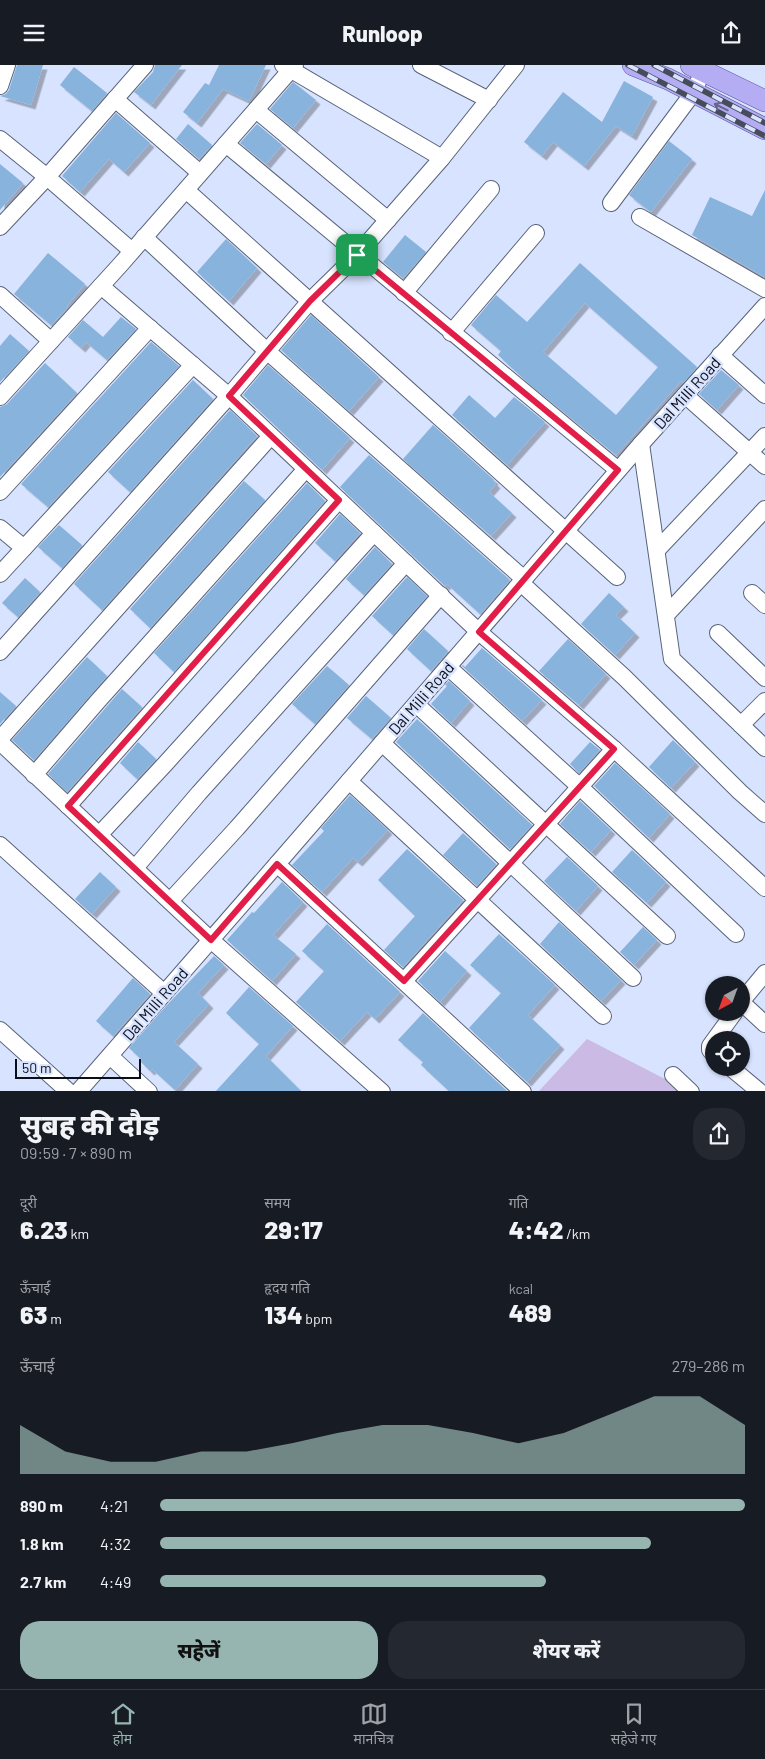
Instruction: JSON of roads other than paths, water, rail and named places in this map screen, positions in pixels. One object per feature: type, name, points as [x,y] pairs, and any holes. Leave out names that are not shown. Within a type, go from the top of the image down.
[{"type":"main road","points":[[633,65],[668,79],[765,129]]},
{"type":"main road","points":[[700,67],[765,101]]},
{"type":"street","points":[[0,86],[7,65]]},
{"type":"street","points":[[0,227],[47,177],[145,65]]},
{"type":"street","points":[[421,65],[489,100]]},
{"type":"street","points":[[0,652],[268,352],[310,301],[360,257],[388,220],[442,157],[516,65]]},
{"type":"street","points":[[0,397],[186,190],[256,110],[290,66],[442,157]]},
{"type":"street","points":[[612,203],[693,93],[700,67]]},
{"type":"street","points":[[115,99],[200,173]]},
{"type":"street","points":[[256,110],[388,220]]},
{"type":"street","points":[[0,139],[132,251]]},
{"type":"street","points":[[226,144],[616,469]]},
{"type":"street","points":[[404,293],[491,189]]},
{"type":"street","points":[[186,190],[617,577]]},
{"type":"street","points":[[640,217],[765,289]]},
{"type":"street","points":[[451,333],[536,233]]},
{"type":"street","points":[[144,237],[268,352],[523,581],[765,814]]},
{"type":"street","points":[[101,286],[229,396],[479,632],[614,749],[765,888]]},
{"type":"street","points":[[0,295],[51,341]]},
{"type":"street","name":"Dal Milli Road","points":[[78,1091],[479,632],[616,469],[641,444],[765,306]]},
{"type":"street","points":[[0,493],[150,328]]},
{"type":"street","points":[[720,355],[765,395]]},
{"type":"street","points":[[0,574],[193,365]]},
{"type":"street","points":[[685,395],[765,466]]},
{"type":"street","points":[[271,435],[0,741],[211,940],[382,1091]]},
{"type":"street","points":[[657,550],[765,436]]},
{"type":"street","points":[[641,444],[672,659],[765,748]]},
{"type":"street","points":[[34,775],[306,469]]},
{"type":"street","points":[[68,806],[339,500]]},
{"type":"street","points":[[666,615],[765,509]]},
{"type":"street","points":[[0,528],[24,549]]},
{"type":"street","points":[[99,835],[374,533]]},
{"type":"street","points":[[135,868],[199,793],[406,563]]},
{"type":"street","points":[[752,593],[765,605]]},
{"type":"street","points":[[170,901],[237,828],[440,595]]},
{"type":"street","points":[[718,633],[765,678]]},
{"type":"street","points":[[448,667],[580,787],[736,934]]},
{"type":"street","points":[[741,725],[765,701]]},
{"type":"street","points":[[416,704],[667,935]]},
{"type":"street","points":[[382,743],[633,978]]},
{"type":"street","points":[[404,981],[614,749]]},
{"type":"street","points":[[349,781],[603,1016]]},
{"type":"street","points":[[0,845],[164,993]]},
{"type":"street","points":[[277,864],[523,1091]]},
{"type":"street","points":[[750,991],[765,973]]},
{"type":"street","points":[[750,1010],[765,1024]]},
{"type":"street","points":[[0,1030],[69,1091]]},
{"type":"street","points":[[110,1056],[149,1091]]},
{"type":"street","points":[[673,1075],[691,1091]]},
{"type":"street","points":[[741,1076],[760,1091]]},
{"type":"railway","points":[[628,65],[765,136]]},
{"type":"railway","points":[[654,65],[765,123]]}]
